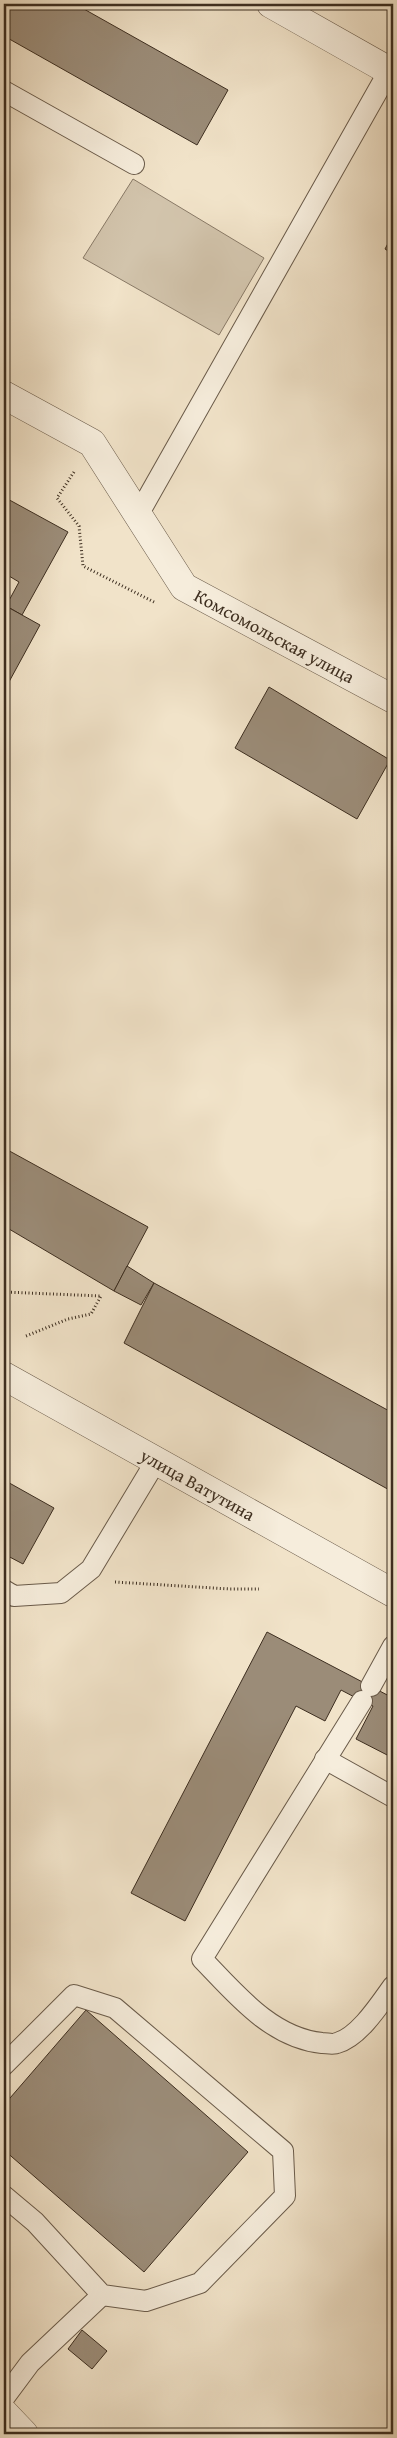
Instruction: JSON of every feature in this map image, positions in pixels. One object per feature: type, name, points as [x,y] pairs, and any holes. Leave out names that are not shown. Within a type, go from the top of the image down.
[{"type":"street","points":[[270,4],[391,72]]},
{"type":"street","name":"Комсомольская улица","points":[[4,395],[92,442],[184,588],[393,699]]},
{"type":"street","name":"улица Ватутина","points":[[4,1376],[393,1593]]},
{"type":"street","points":[[4,2412],[24,2434]]},
{"type":"lane","points":[[138,515],[391,72]]},
{"type":"lane","points":[[4,91],[134,164]]},
{"type":"lane","points":[[4,1590],[14,1596],[61,1592],[91,1569],[156,1461]]},
{"type":"lane","points":[[393,1646],[202,1959],[253,2009],[276,2027],[295,2038],[315,2042],[336,2044],[345,2039],[361,2027],[393,1986]]},
{"type":"lane","points":[[325,1759],[393,1797]]},
{"type":"lane","points":[[4,2065],[74,1995],[115,2008],[283,2151],[285,2196],[200,2283],[146,2301],[102,2295],[34,2222],[4,2196]]},
{"type":"lane","points":[[4,2398],[30,2363],[102,2295]]},
{"type":"path","points":[[92,442],[57,498],[79,526],[83,566],[162,606]]},
{"type":"path","points":[[4,1292],[102,1296],[91,1314],[68,1319],[26,1336]]},
{"type":"path","points":[[77,1580],[164,1584],[230,1590],[259,1589]]},
{"type":"shaded area","points":[[133,179],[264,258],[219,335],[83,258]]},
{"type":"building","points":[[4,4],[75,4],[228,90],[197,145],[4,36]]},
{"type":"building","points":[[393,234],[393,254],[385,249]]},
{"type":"building","points":[[4,497],[68,532],[22,615],[6,606],[19,582],[4,573]]},
{"type":"building","points":[[4,605],[40,625],[4,691]]},
{"type":"building","points":[[269,687],[390,760],[357,819],[235,748]]},
{"type":"building","points":[[4,1148],[148,1227],[114,1291],[4,1226]]},
{"type":"building","points":[[127,1266],[154,1283],[141,1305],[114,1291]]},
{"type":"building","points":[[154,1283],[393,1413],[393,1492],[124,1343]]},
{"type":"building","points":[[4,1480],[54,1508],[23,1564],[4,1554]]},
{"type":"building","points":[[267,1632],[393,1698],[393,1758],[356,1739],[373,1706],[341,1690],[325,1721],[296,1706],[185,1921],[131,1893]]},
{"type":"building","points":[[86,2010],[248,2152],[144,2272],[4,2150],[4,2105]]},
{"type":"building","points":[[82,2330],[107,2351],[92,2369],[68,2349]]}]
